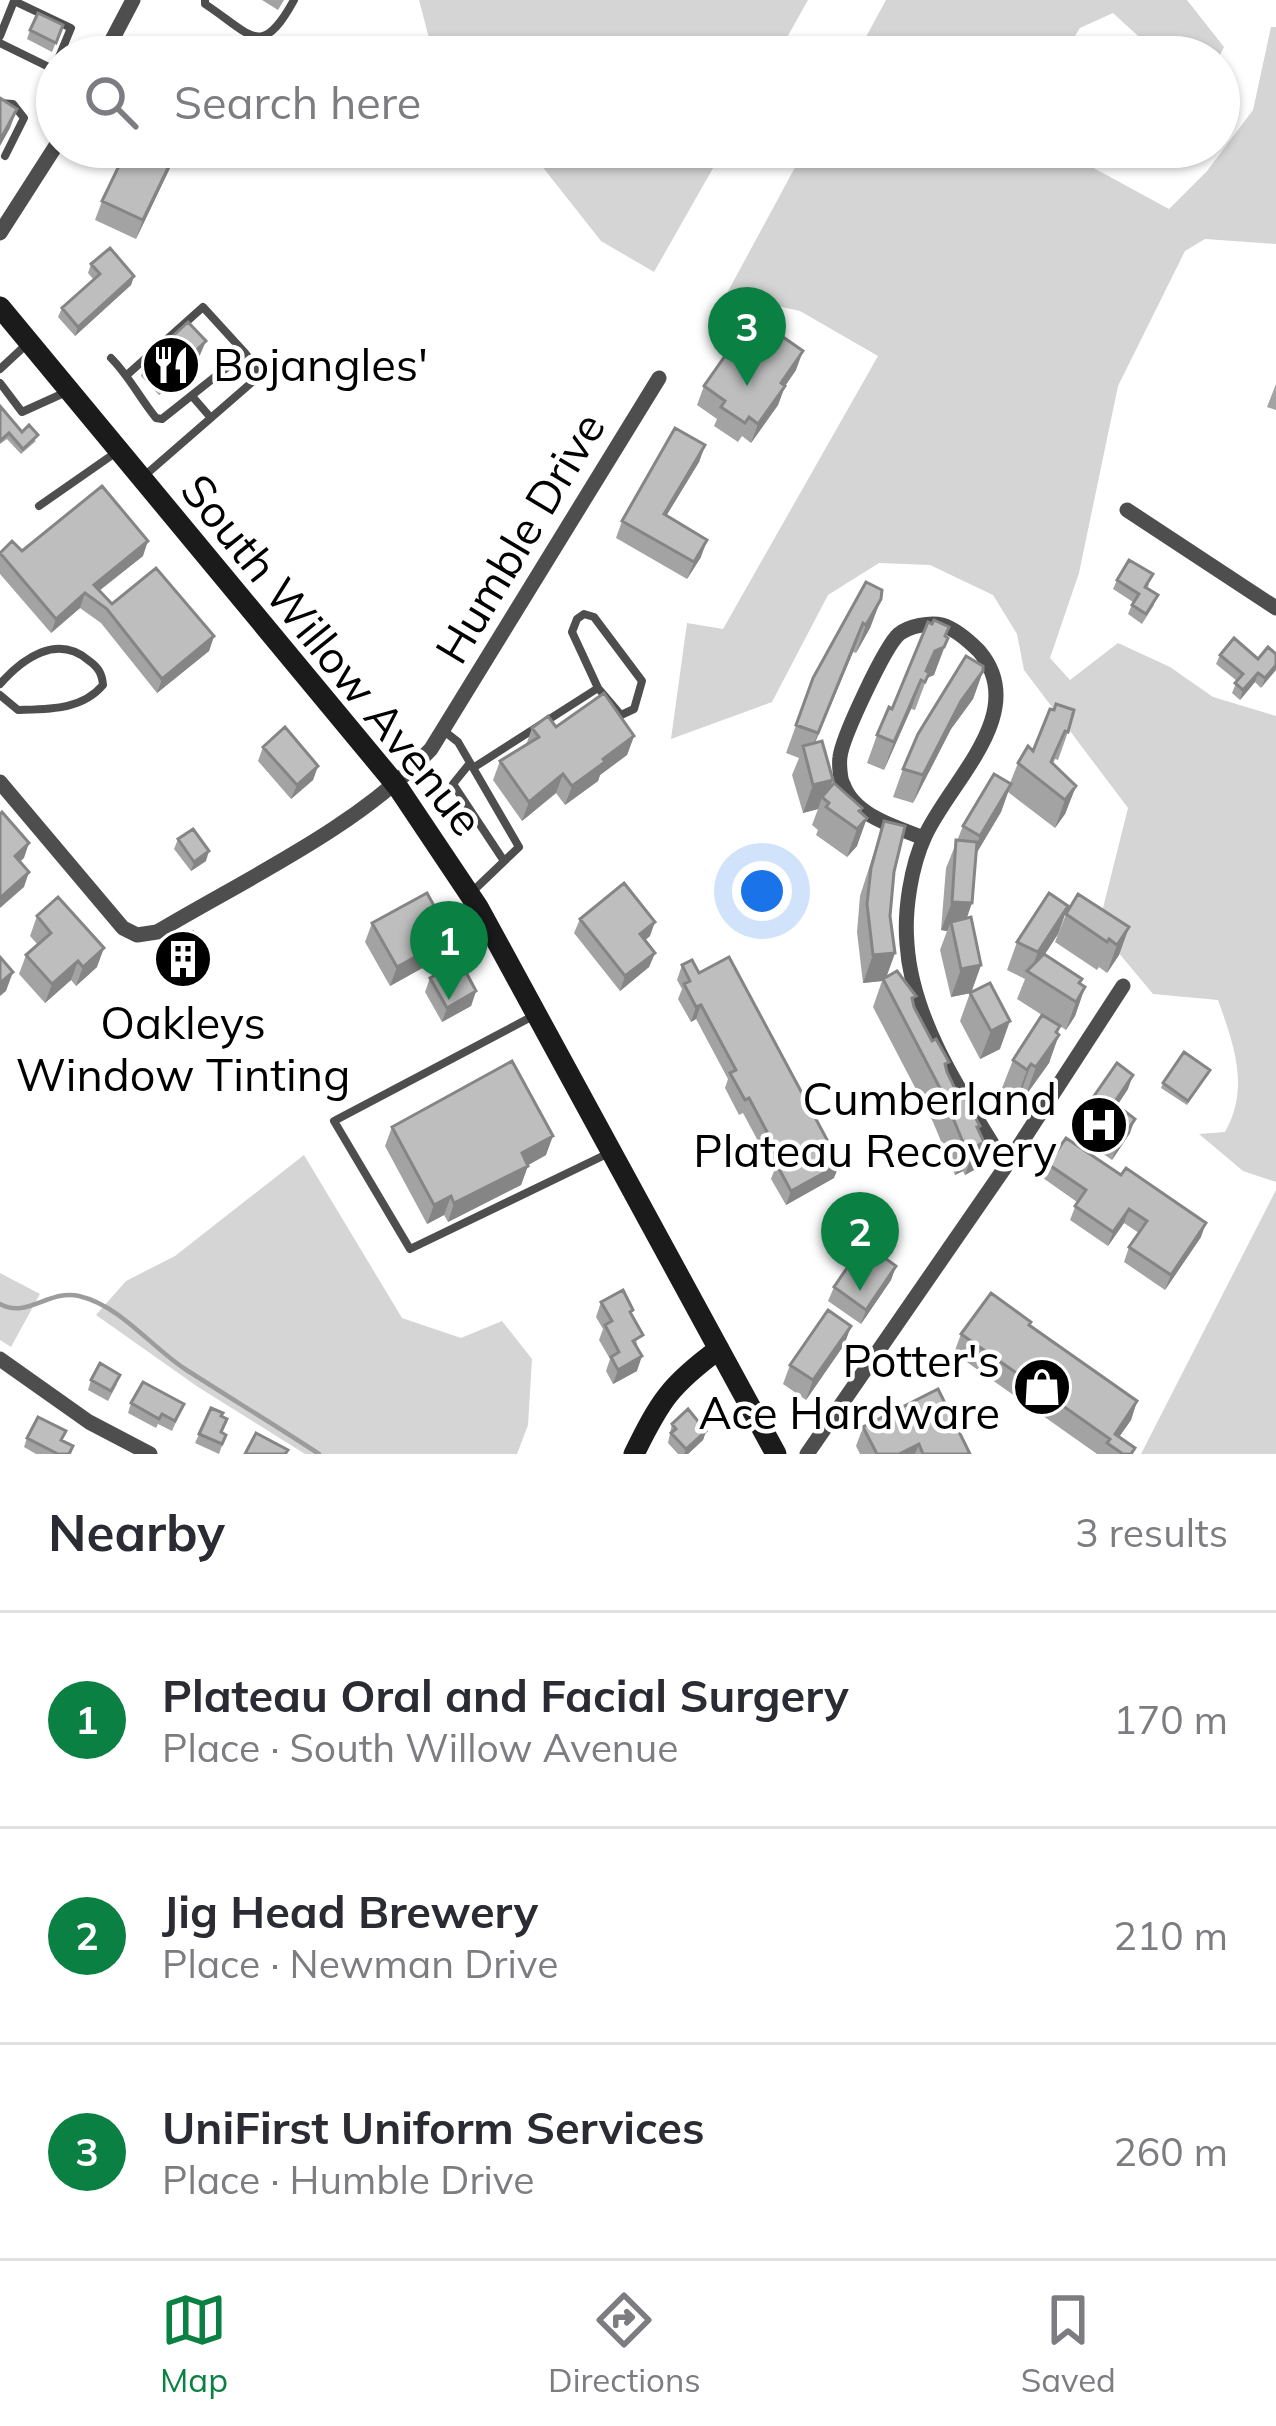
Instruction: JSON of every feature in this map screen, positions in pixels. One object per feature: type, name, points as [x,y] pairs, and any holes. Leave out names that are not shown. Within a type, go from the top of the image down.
[{"type":"main road","name":"South Willow Avenue","points":[[0,307],[397,786],[471,894],[776,1454]]},
{"type":"main road","points":[[0,327],[26,338]]},
{"type":"main road","points":[[634,1454],[659,1403],[676,1381],[719,1349]]},
{"type":"street","points":[[115,36],[133,0]]},
{"type":"street","points":[[0,232],[41,168]]},
{"type":"street","name":"Humble Drive","points":[[0,782],[123,928],[136,935],[157,932],[397,786],[444,731],[659,378]]},
{"type":"street","points":[[1126,510],[1276,608]]},
{"type":"street","points":[[924,838],[876,819],[856,804],[842,784],[840,757],[860,706],[898,634],[919,625],[943,625],[968,639],[986,660],[998,689],[994,721],[924,838],[910,894],[907,944],[920,1002],[973,1112],[1006,1166]]},
{"type":"street","points":[[807,1454],[1006,1166],[1123,986]]},
{"type":"street","points":[[0,1359],[89,1422],[150,1454]]},
{"type":"lane","points":[[205,0],[254,36]]},
{"type":"lane","points":[[270,36],[294,0]]},
{"type":"lane","points":[[36,56],[0,40],[12,1],[28,3],[71,28],[68,36]]},
{"type":"lane","points":[[0,103],[14,104],[24,118],[5,156]]},
{"type":"lane","points":[[128,374],[203,308],[259,369],[258,377],[142,478]]},
{"type":"lane","points":[[0,368],[26,338]]},
{"type":"lane","points":[[111,358],[128,374],[130,386],[156,418],[168,416],[245,352]]},
{"type":"lane","points":[[0,383],[22,412],[70,390]]},
{"type":"lane","points":[[192,396],[212,418]]},
{"type":"lane","points":[[39,506],[119,450]]},
{"type":"lane","points":[[584,614],[594,617],[642,681],[628,714],[621,715],[598,688],[572,632],[584,614]]},
{"type":"lane","points":[[0,684],[17,667],[51,647],[74,650],[103,675],[103,685],[93,697],[59,709],[18,710],[0,695]]},
{"type":"lane","points":[[504,861],[453,784],[456,776],[598,688]]},
{"type":"lane","points":[[444,731],[458,742],[519,847],[471,894]]},
{"type":"lane","points":[[536,1014],[334,1121],[410,1249],[613,1151]]},
{"type":"shaded area","points":[[419,0],[808,0],[788,36],[428,36]]},
{"type":"shaded area","points":[[886,0],[1187,0],[1215,36],[1138,36],[1113,13],[1080,28],[1075,36],[866,36]]},
{"type":"shaded area","points":[[1271,27],[1276,27],[1276,244],[1205,239],[1185,251],[1118,386],[1079,573],[1050,658],[1070,680],[1118,643],[1170,667],[1213,697],[1276,716],[1276,1182],[1243,1171],[1199,1134],[1225,1132],[1237,1099],[1234,1050],[1218,1000],[1153,994],[1098,928],[1128,808],[1024,670],[1017,634],[993,595],[930,565],[879,563],[828,595],[772,702],[671,739],[687,623],[723,629],[878,356],[800,311],[726,295],[795,168],[1094,168],[1169,209],[1209,168],[1240,168],[1240,127],[1253,110]]},
{"type":"shaded area","points":[[543,168],[713,168],[654,272],[601,241]]},
{"type":"shaded area","points":[[304,1155],[402,1318],[461,1338],[502,1321],[532,1359],[528,1425],[517,1454],[305,1454],[96,1315],[126,1281],[175,1256]]},
{"type":"shaded area","points":[[1276,1190],[1276,1454],[1141,1454]]},
{"type":"shaded area","points":[[0,1273],[40,1294],[11,1347],[0,1340]]},
{"type":"building","points":[[38,13],[63,25],[59,36],[30,30]]},
{"type":"building","points":[[0,98],[17,109],[0,140]]},
{"type":"building","points":[[118,168],[168,168],[143,220],[102,201]]},
{"type":"building","points":[[110,248],[134,276],[78,327],[62,308],[100,274],[91,264]]},
{"type":"building","points":[[753,316],[803,351],[758,424],[749,417],[745,423],[721,407],[725,401],[704,386]]},
{"type":"building","points":[[188,322],[206,341],[165,380],[146,361]]},
{"type":"building","points":[[0,406],[22,432],[29,425],[38,435],[23,449],[9,433],[0,441]]},
{"type":"building","points":[[675,428],[705,445],[664,514],[707,540],[694,562],[622,521]]},
{"type":"building","points":[[102,486],[148,541],[94,585],[112,604],[156,568],[214,636],[162,679],[107,609],[85,593],[56,619],[0,553],[12,541],[22,551]]},
{"type":"building","points":[[1129,560],[1153,574],[1145,587],[1158,595],[1146,614],[1132,605],[1139,594],[1117,580]]},
{"type":"building","points":[[866,582],[882,590],[881,599],[863,623],[818,733],[796,725],[813,678]]},
{"type":"building","points":[[928,622],[949,627],[948,638],[935,651],[925,682],[921,680],[894,742],[877,735]]},
{"type":"building","points":[[1234,638],[1258,659],[1268,647],[1276,654],[1276,665],[1265,678],[1258,673],[1243,690],[1235,683],[1243,674],[1220,655]]},
{"type":"building","points":[[966,656],[983,666],[983,671],[961,701],[923,775],[903,769],[918,734]]},
{"type":"building","points":[[604,693],[634,736],[572,786],[563,774],[529,802],[500,761],[539,737],[532,728],[548,716],[556,727]]},
{"type":"building","points":[[1056,704],[1074,710],[1051,762],[1076,786],[1065,800],[1018,763],[1028,746],[1033,751]]},
{"type":"building","points":[[285,727],[318,766],[297,785],[263,747]]},
{"type":"building","points":[[822,741],[833,780],[813,785],[803,746]]},
{"type":"building","points":[[994,774],[1011,784],[980,836],[963,826]]},
{"type":"building","points":[[834,783],[867,818],[857,829],[826,807],[829,803],[822,797]]},
{"type":"building","points":[[0,814],[29,843],[15,856],[29,872],[0,898]]},
{"type":"building","points":[[884,821],[905,826],[890,916],[895,953],[873,955],[867,904]]},
{"type":"building","points":[[193,829],[209,851],[194,862],[178,839]]},
{"type":"building","points":[[956,840],[977,842],[972,903],[952,902]]},
{"type":"building","points":[[624,883],[655,922],[640,934],[655,953],[625,976],[580,919]]},
{"type":"building","points":[[427,893],[451,937],[397,967],[372,923]]},
{"type":"building","points":[[1049,893],[1068,906],[1038,952],[1017,942]]},
{"type":"building","points":[[1078,894],[1129,927],[1117,945],[1066,914]]},
{"type":"building","points":[[58,897],[104,948],[83,967],[78,961],[52,984],[26,955],[51,933],[37,916]]},
{"type":"building","points":[[971,917],[981,965],[961,969],[951,922]]},
{"type":"building","points":[[193,932],[202,947],[184,957],[175,942]]},
{"type":"building","points":[[1044,954],[1082,979],[1079,983],[1085,987],[1076,1002],[1027,971]]},
{"type":"building","points":[[0,957],[13,972],[0,983]]},
{"type":"building","points":[[729,957],[840,1164],[791,1191],[777,1165],[783,1162],[730,1073],[736,1070],[701,1005],[696,1007],[684,984],[690,981],[682,965],[692,960],[699,973]]},
{"type":"building","points":[[460,961],[476,991],[447,1008],[430,978]]},
{"type":"building","points":[[897,971],[916,996],[914,1007],[949,1062],[947,1072],[958,1095],[962,1093],[980,1126],[984,1142],[975,1147],[973,1143],[965,1147],[883,979]]},
{"type":"building","points":[[990,983],[1010,1021],[991,1031],[970,993]]},
{"type":"building","points":[[1042,1015],[1060,1026],[1059,1035],[1036,1067],[1031,1064],[1027,1070],[1013,1060]]},
{"type":"building","points":[[1184,1052],[1210,1070],[1188,1101],[1163,1083]]},
{"type":"building","points":[[512,1061],[553,1136],[522,1153],[528,1166],[454,1203],[451,1196],[434,1205],[392,1127]]},
{"type":"building","name":"Cumberland Plateau Recovery","points":[[1117,1063],[1133,1075],[1114,1103],[1135,1119],[1117,1146],[1078,1119]]},
{"type":"building","points":[[1066,1138],[1121,1175],[1126,1168],[1206,1223],[1171,1275],[1129,1247],[1147,1221],[1129,1209],[1113,1232],[1075,1206],[1086,1190],[1048,1164]]},
{"type":"building","points":[[864,1243],[896,1266],[866,1310],[834,1287]]},
{"type":"building","points":[[623,1290],[643,1335],[633,1341],[642,1356],[618,1370],[611,1357],[619,1352],[605,1325],[612,1321],[601,1302]]},
{"type":"building","points":[[991,1293],[1137,1401],[1115,1434],[1135,1448],[1131,1454],[1107,1443],[1110,1439],[961,1334]]},
{"type":"building","points":[[828,1310],[851,1326],[813,1380],[790,1365]]},
{"type":"building","points":[[100,1363],[120,1375],[111,1391],[91,1380]]},
{"type":"building","points":[[143,1382],[184,1404],[175,1421],[162,1414],[159,1419],[131,1403]]},
{"type":"building","points":[[938,1389],[970,1454],[923,1454],[919,1444],[899,1454],[877,1454],[863,1427]]},
{"type":"building","points":[[211,1408],[227,1419],[222,1444],[199,1434]]},
{"type":"building","points":[[688,1409],[706,1431],[686,1449],[671,1433],[676,1429],[672,1424]]},
{"type":"building","points":[[38,1417],[66,1431],[61,1440],[73,1446],[69,1454],[58,1454],[27,1438]]},
{"type":"building","points":[[256,1433],[288,1450],[285,1454],[245,1454]]},
{"type":"waterway","points":[[0,1304],[20,1308],[68,1295],[94,1301],[185,1369],[319,1454]]},
{"type":"place","name":"Bojangles'","points":[[171,365]]},
{"type":"place","name":"UniFirst Uniform Services","points":[[747,386]]},
{"type":"place","name":"Oakleys Window Tinting","points":[[183,959]]},
{"type":"place","name":"Plateau Oral and Facial Surgery","points":[[449,1000]]},
{"type":"place","name":"Cumberland Plateau Recovery","points":[[1099,1125]]},
{"type":"place","name":"Jig Head Brewery","points":[[860,1291]]},
{"type":"place","name":"Potter's Ace Hardware","points":[[1042,1387]]}]
